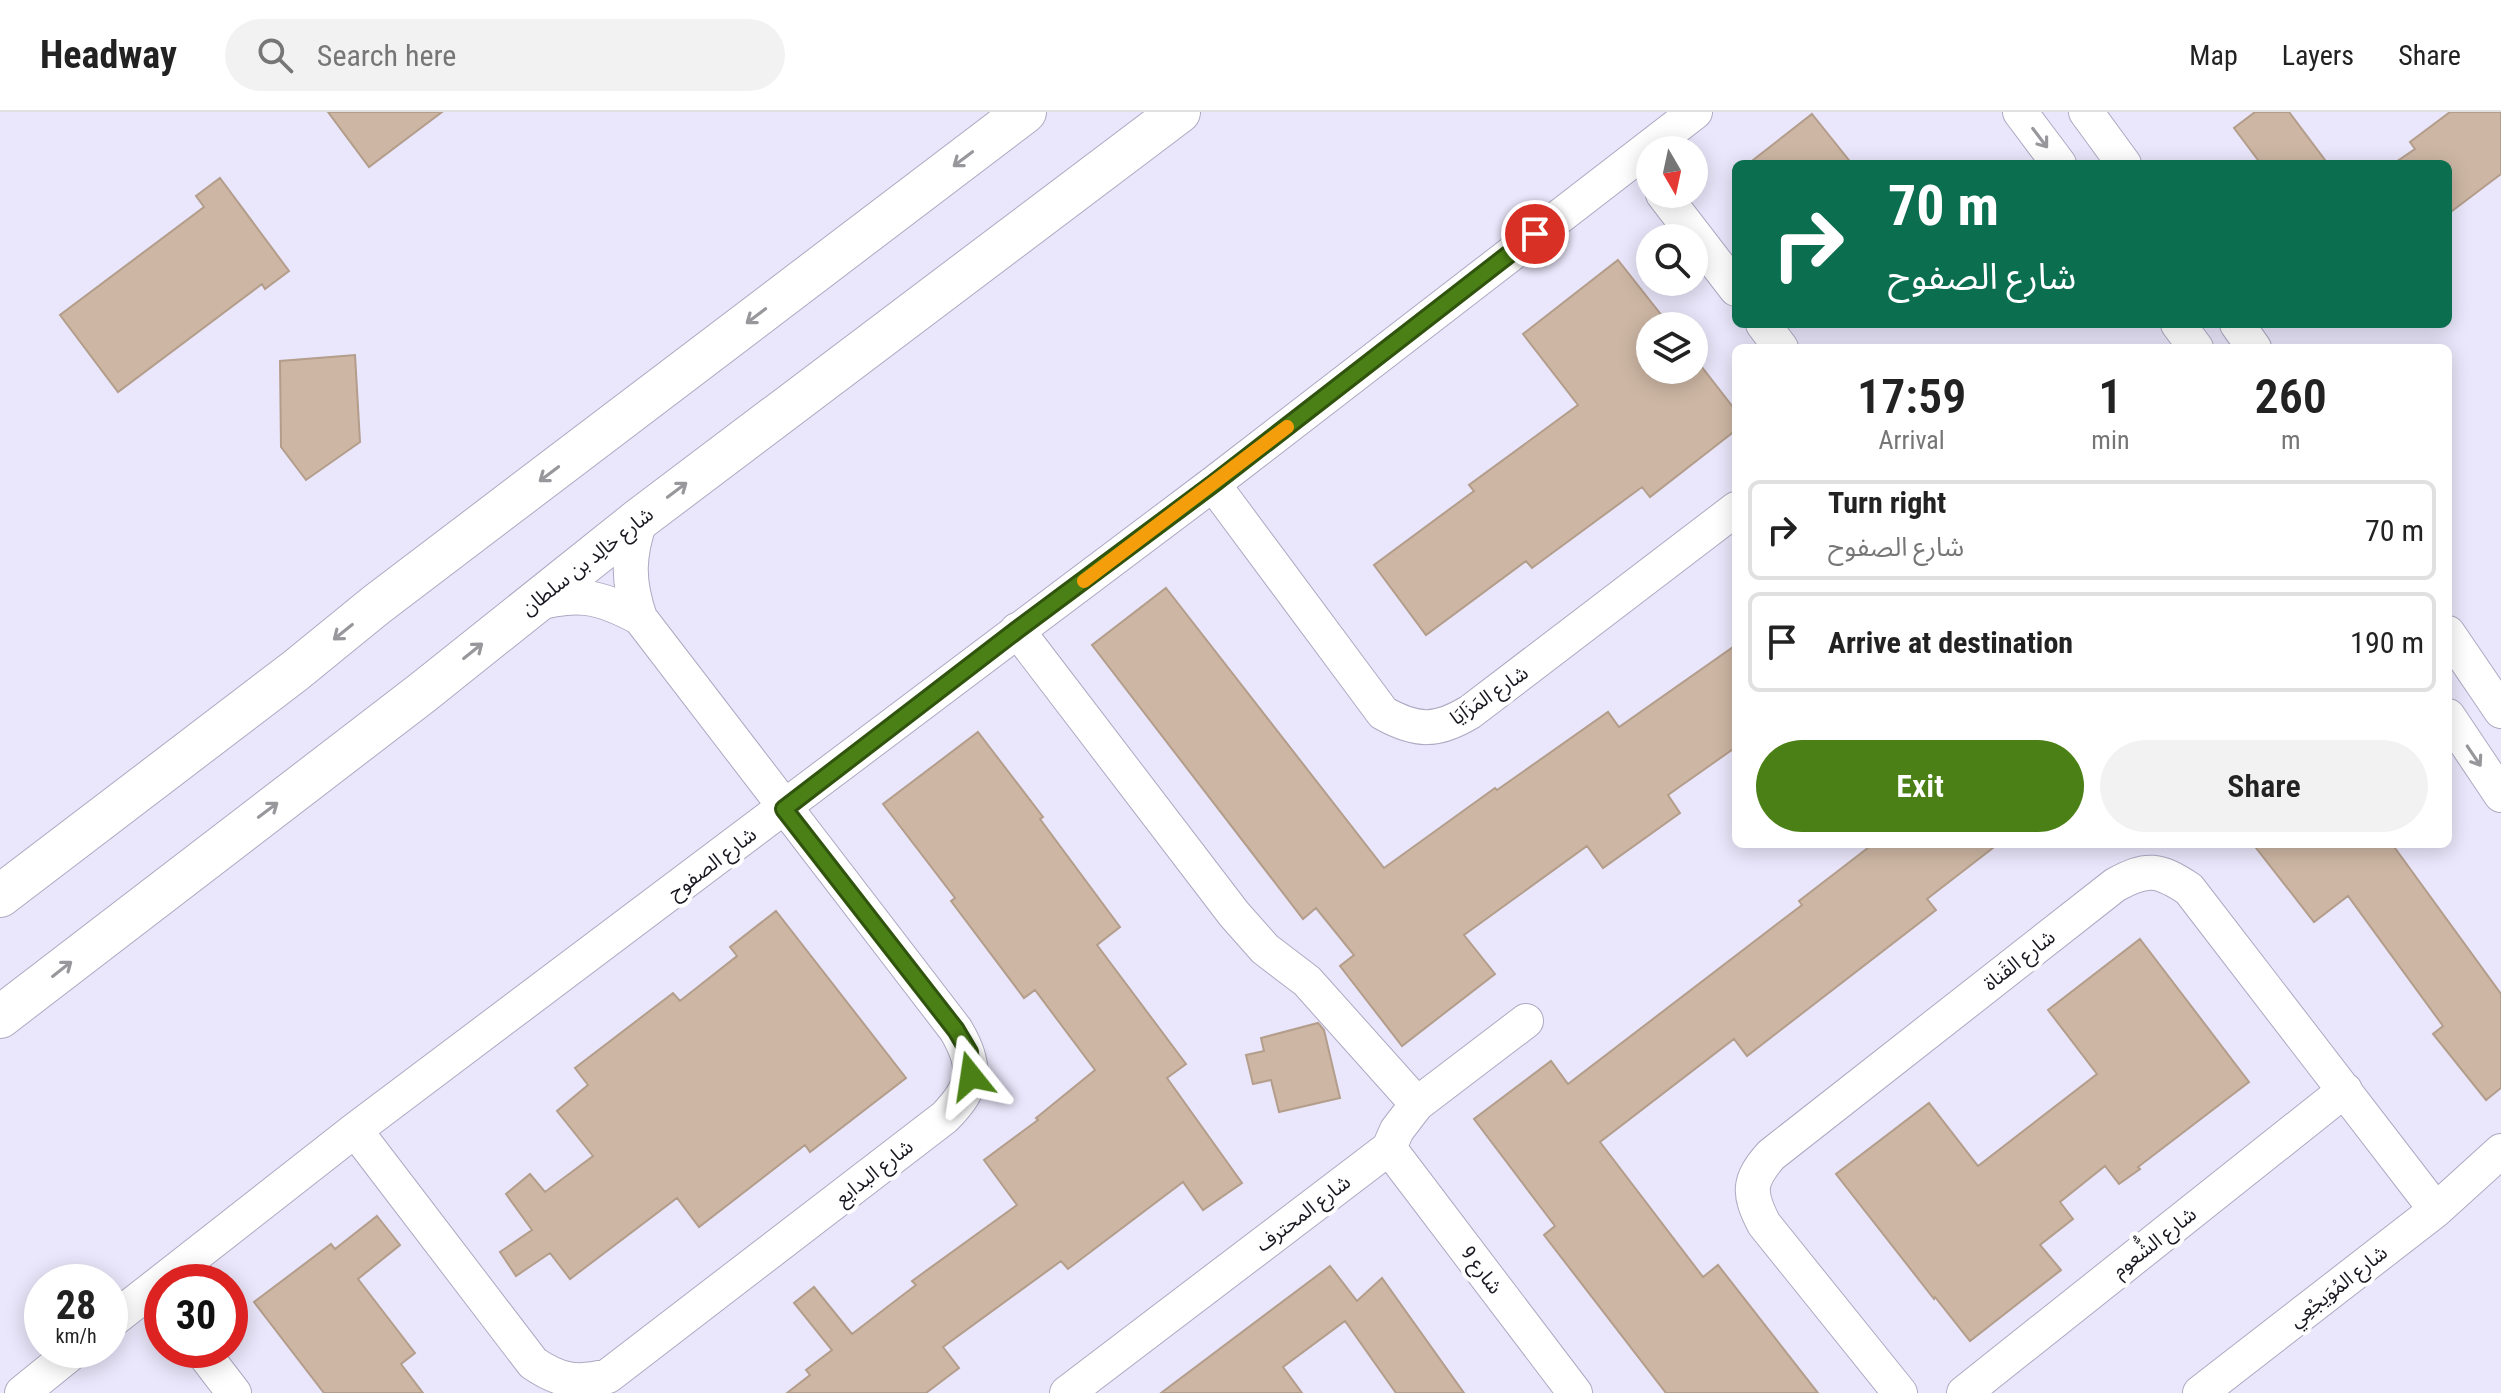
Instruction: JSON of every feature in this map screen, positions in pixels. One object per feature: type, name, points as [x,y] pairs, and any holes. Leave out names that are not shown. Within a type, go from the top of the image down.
[{"type":"main road","points":[[0,896],[295,671],[376,605],[1025,112]]},
{"type":"main road","name":"شارع خالِد بن سلطان","points":[[0,1017],[422,693],[641,518],[1174,113]]},
{"type":"street","name":"شارع الصفوح","points":[[1672,136],[1695,112]]},
{"type":"street","points":[[2020,112],[2056,160]]},
{"type":"street","points":[[2086,112],[2121,160]]},
{"type":"street","name":"شارع الصفوح","points":[[193,1264],[355,1130],[784,809],[1017,630],[1636,171]]},
{"type":"street","points":[[1674,208],[1732,284]]},
{"type":"street","name":"شارع المَزَايَا","points":[[1213,484],[1383,713],[1404,725],[1427,728],[1450,724],[1470,712],[1732,512]]},
{"type":"street","name":"شارع البدايع","points":[[355,1130],[533,1363],[549,1374],[568,1380],[588,1381],[608,1376],[945,1117],[962,1100],[971,1076],[969,1052],[956,1030],[640,618],[632,594],[630,568],[633,542],[641,518]]},
{"type":"street","name":"شارع البدايع","points":[[530,605],[559,597],[590,597],[616,605],[640,618]]},
{"type":"street","points":[[1017,630],[1234,914],[1265,949],[1307,981],[1417,1104]]},
{"type":"street","points":[[2452,639],[2501,711]]},
{"type":"street","points":[[2452,722],[2501,795]]},
{"type":"street","name":"شارع القَناة","points":[[1900,1393],[1764,1224],[1752,1188],[1757,1170],[1771,1155],[2115,885],[2132,875],[2152,871],[2169,876],[2189,889],[2436,1210]]},
{"type":"street","name":"شارع المحترف","points":[[1067,1393],[1389,1148],[1397,1130],[1417,1104],[1526,1021]]},
{"type":"street","name":"شارع الشُّعوم","points":[[1964,1393],[2345,1090]]},
{"type":"street","name":"شارع 9","points":[[1389,1148],[1575,1393]]},
{"type":"street","name":"شارع المُوَيجْعِي","points":[[2200,1393],[2487,1170],[2501,1151]]},
{"type":"street","points":[[22,1393],[53,1368]]},
{"type":"street","points":[[215,1368],[234,1393]]},
{"type":"building","points":[[328,112],[442,112],[369,167]]},
{"type":"building","points":[[2255,112],[2289,112],[2325,160],[2258,160],[2234,128]]},
{"type":"building","points":[[2450,112],[2501,112],[2501,174],[2452,211],[2452,160],[2399,160],[2415,149],[2410,142]]},
{"type":"building","points":[[1812,114],[1849,160],[1753,160]]},
{"type":"building","points":[[220,178],[289,271],[265,289],[262,284],[118,392],[60,315],[204,207],[196,196]]},
{"type":"building","points":[[1618,260],[1636,283],[1636,296],[1646,296],[1659,312],[1636,312],[1636,384],[1708,384],[1708,375],[1732,406],[1732,433],[1650,497],[1642,487],[1532,568],[1526,561],[1426,635],[1374,565],[1474,491],[1469,485],[1578,405],[1523,334]]},
{"type":"building","points":[[355,355],[360,442],[306,480],[281,447],[280,361]]},
{"type":"building","points":[[1166,588],[1384,868],[1608,712],[1619,727],[1732,648],[1732,750],[1668,795],[1680,813],[1603,868],[1587,846],[1464,935],[1495,974],[1402,1046],[1340,966],[1354,955],[1316,908],[1303,919],[1092,645]]},
{"type":"building","points":[[978,732],[1043,817],[1040,819],[1120,927],[1097,945],[1186,1064],[1167,1078],[1242,1183],[1203,1210],[1183,1182],[1068,1269],[1061,1261],[943,1347],[959,1368],[926,1393],[787,1393],[810,1375],[806,1370],[832,1350],[794,1303],[814,1287],[852,1334],[916,1285],[912,1281],[1017,1205],[984,1160],[1038,1120],[1036,1118],[1095,1070],[1035,990],[1024,998],[951,901],[955,898],[883,804]]},
{"type":"building","points":[[1868,848],[1993,848],[1927,899],[1936,910],[1747,1056],[1734,1039],[1600,1142],[1703,1277],[1718,1265],[1818,1393],[1666,1393],[1544,1235],[1555,1226],[1474,1119],[1551,1061],[1568,1084],[1802,905],[1799,901]]},
{"type":"building","points":[[2256,848],[2395,848],[2501,994],[2501,1088],[2486,1100],[2433,1034],[2443,1026],[2348,896],[2314,922]]},
{"type":"building","points":[[776,911],[906,1078],[810,1152],[805,1145],[699,1227],[677,1198],[570,1279],[550,1253],[516,1276],[500,1252],[532,1230],[506,1194],[530,1174],[545,1192],[593,1156],[557,1111],[588,1085],[575,1068],[673,993],[680,1001],[737,956],[730,947]]},
{"type":"building","points":[[2140,939],[2249,1082],[2119,1184],[2105,1166],[2060,1202],[2073,1219],[2040,1245],[2061,1270],[1970,1341],[1836,1174],[1929,1103],[1978,1166],[2097,1074],[2048,1010]]},
{"type":"building","points":[[1318,1023],[1324,1030],[1340,1098],[1279,1112],[1271,1080],[1253,1084],[1246,1055],[1264,1051],[1261,1038]]},
{"type":"building","points":[[377,1216],[400,1245],[358,1279],[415,1353],[401,1364],[423,1393],[324,1393],[254,1302],[331,1244],[335,1249]]},
{"type":"building","points":[[1330,1266],[1357,1301],[1382,1278],[1464,1393],[1396,1393],[1345,1321],[1283,1367],[1302,1393],[1161,1393]]},
{"type":"slow traffic","points":[[1084,581],[1287,427]]},
{"type":"route","points":[[971,1076],[969,1052],[956,1030],[784,809],[1213,484],[1535,234]]}]
